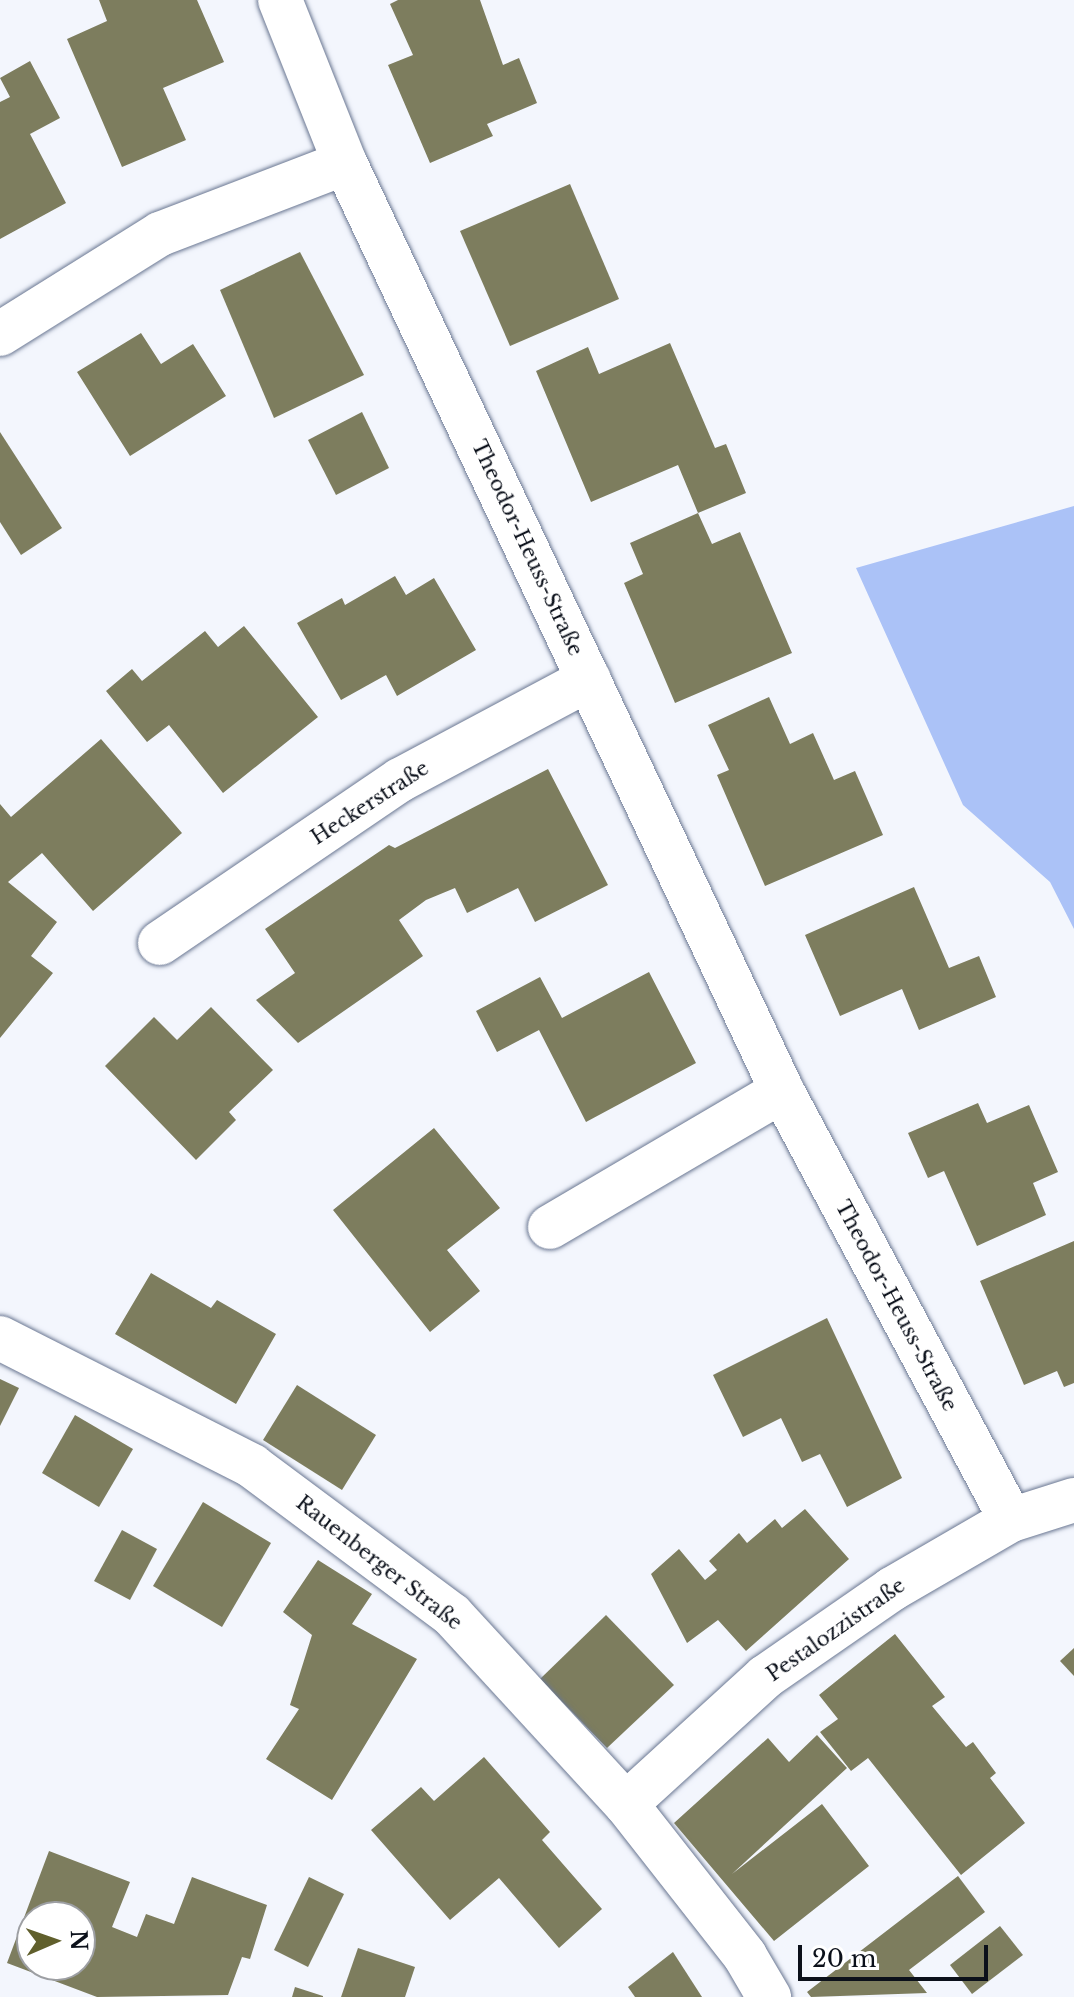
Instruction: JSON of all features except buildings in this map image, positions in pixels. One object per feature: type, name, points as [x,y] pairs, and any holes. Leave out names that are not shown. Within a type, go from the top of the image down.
[{"type":"street","name":"Theodor-Heuss-Straße","points":[[280,0],[345,163],[782,1091],[1011,1520]]},
{"type":"street","points":[[0,334],[160,234],[345,163]]},
{"type":"street","name":"Heckerstraße","points":[[160,943],[400,780],[589,679]]},
{"type":"street","points":[[550,1227],[782,1091]]},
{"type":"street","name":"Rauenberger Straße","points":[[0,1338],[252,1466],[440,1606],[626,1804],[745,1956],[769,1997]]},
{"type":"street","name":"Pestalozzistraße","points":[[626,1804],[765,1677],[892,1589],[1011,1520],[1074,1500]]},
{"type":"shaded area","points":[[1074,506],[1074,929],[1050,882],[963,805],[856,568]]}]
